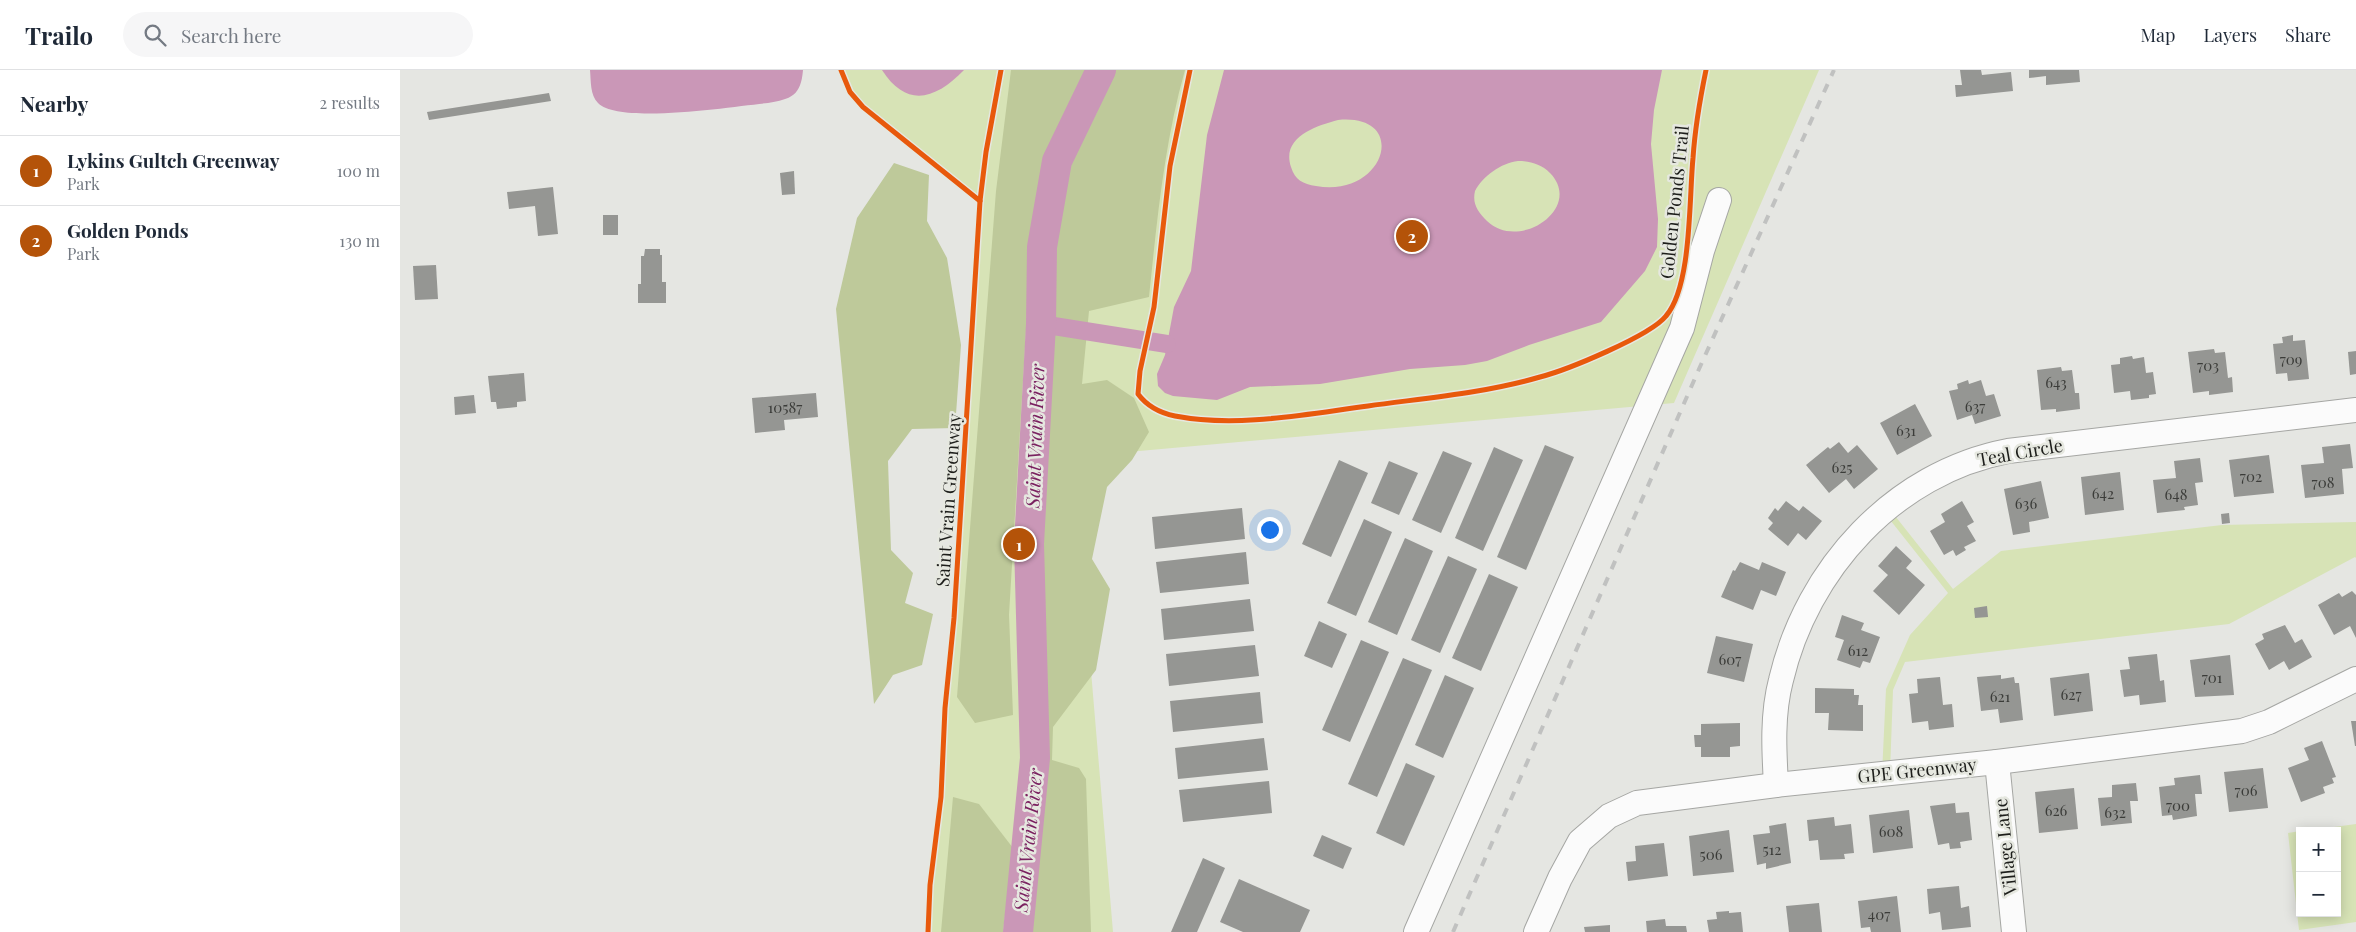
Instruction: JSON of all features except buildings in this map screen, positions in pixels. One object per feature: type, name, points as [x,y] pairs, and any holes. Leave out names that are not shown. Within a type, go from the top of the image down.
[{"type":"street","points":[[1416,932],[1682,328],[1702,251],[1719,200]]},
{"type":"street","name":"Teal Circle","points":[[1776,785],[1774,728],[1780,681],[1793,638],[1810,601],[1824,577],[1862,530],[1885,509],[1919,485],[1968,462],[2008,451],[2356,410]]},
{"type":"street","name":"GPE Greenway","points":[[1536,932],[1573,852],[1590,831],[1609,816],[1642,802],[2242,732],[2269,722],[2356,679]]},
{"type":"street","name":"Village Lane","points":[[1996,762],[2014,932]]},
{"type":"green space","points":[[841,70],[1819,70],[1674,403],[1073,457],[1113,932],[928,932],[930,885],[941,797],[945,708],[954,618],[980,201],[863,107],[850,92]]},
{"type":"green space","points":[[1011,70],[1087,70],[1048,154],[1031,246],[1009,615],[1013,715],[975,723],[957,697],[996,191]]},
{"type":"green space","points":[[1115,70],[1185,70],[1166,154],[1149,297],[1089,311],[1082,384],[1107,380],[1134,398],[1149,432],[1132,460],[1107,487],[1092,559],[1110,589],[1096,670],[1053,727],[1052,760],[1079,768],[1086,779],[1091,932],[1031,932],[1040,752],[1039,513],[1052,250],[1065,171],[1096,114]]},
{"type":"green space","points":[[894,163],[929,175],[927,221],[947,258],[961,345],[955,428],[912,429],[888,461],[891,550],[913,573],[905,603],[933,614],[922,665],[893,675],[874,704],[836,309],[857,218]]},
{"type":"green space","points":[[1888,507],[1953,589],[2001,551],[2222,525],[2356,522],[2356,558],[2229,624],[1905,662],[1893,690],[1890,773],[1882,774],[1886,689],[1910,635],[1948,593],[1883,511]]},
{"type":"green space","points":[[953,797],[979,804],[1013,848],[1003,932],[941,932]]},
{"type":"green space","points":[[2356,824],[2356,922],[2299,930],[2298,917],[2341,917],[2341,827],[2334,827]]},
{"type":"green space","points":[[2296,832],[2296,904],[2288,833]]},
{"type":"shaded area","points":[[590,70],[803,70],[800,86],[797,91],[789,98],[783,100],[705,110],[629,113],[610,109],[595,100],[592,92]]},
{"type":"shaded area","points":[[882,70],[964,70],[943,88],[922,96],[901,91]]},
{"type":"shaded area","points":[[1224,70],[1662,70],[1654,110],[1651,144],[1658,219],[1657,247],[1645,271],[1601,322],[1529,345],[1487,361],[1465,365],[1410,369],[1320,384],[1250,387],[1217,400],[1173,396],[1165,393],[1158,386],[1157,374],[1165,355],[1174,307],[1191,271],[1207,135]],"holes":[[[1338,120],[1361,121],[1375,129],[1381,141],[1380,155],[1373,169],[1359,180],[1340,186],[1316,186],[1300,181],[1291,167],[1289,157],[1291,148],[1302,134]],[[1518,161],[1535,164],[1543,167],[1550,173],[1558,186],[1559,200],[1553,212],[1543,222],[1530,229],[1515,232],[1500,229],[1487,221],[1476,208],[1474,196],[1478,185],[1488,175],[1505,164]]]},
{"type":"waterway","name":"Saint Vrain River","points":[[1018,932],[1035,758],[1029,544],[1041,324],[1042,247],[1057,161],[1101,70]]},
{"type":"waterway","points":[[1041,324],[1167,344]]},
{"type":"railway","points":[[1453,932],[1699,369],[1834,70]]},
{"type":"cycle path","points":[[841,70],[850,92],[863,107],[980,201]]},
{"type":"cycle path","name":"Saint Vrain Greenway","points":[[928,932],[930,885],[941,797],[945,708],[954,618],[980,201],[986,152],[1001,70]]},
{"type":"cycle path","name":"Golden Ponds Trail","points":[[1190,70],[1170,166],[1154,307],[1140,371],[1138,394],[1150,405],[1169,415],[1223,421],[1296,416],[1455,394],[1519,383],[1588,360],[1626,342],[1657,324],[1666,316],[1681,284],[1688,240],[1695,136],[1706,70]]},
{"type":"place","name":"Golden Ponds","points":[[1412,236]]},
{"type":"place","name":"Lykins Gultch Greenway","points":[[1019,544]]}]
